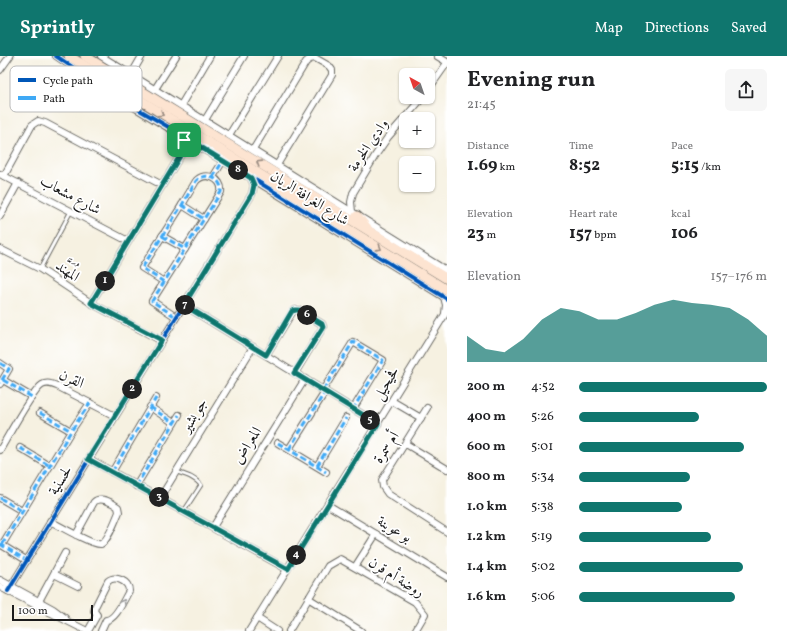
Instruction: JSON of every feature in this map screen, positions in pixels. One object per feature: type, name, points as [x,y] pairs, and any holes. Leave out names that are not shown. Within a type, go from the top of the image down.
[{"type":"main road","name":"شارع الغرافة الريان","points":[[69,56],[85,66]]},
{"type":"main road","name":"شارع الغرافة الريان","points":[[85,56],[101,66]]},
{"type":"main road","name":"شارع الغرافة الريان","points":[[142,91],[447,279]]},
{"type":"main road","name":"شارع الغرافة الريان","points":[[142,101],[426,277],[444,294]]},
{"type":"main road","points":[[234,158],[248,176]]},
{"type":"main road","points":[[270,189],[293,195]]},
{"type":"main road","points":[[314,197],[329,198]]},
{"type":"main road","points":[[354,214],[370,232]]},
{"type":"street","points":[[0,70],[10,56]]},
{"type":"street","name":"شارع الغرافة الريان","points":[[56,56],[71,66]]},
{"type":"street","name":"شارع الغرافة الريان","points":[[101,56],[108,58],[119,66]]},
{"type":"street","points":[[136,66],[142,56]]},
{"type":"street","points":[[155,89],[176,56]]},
{"type":"street","points":[[181,105],[210,56]]},
{"type":"street","points":[[204,120],[244,56]]},
{"type":"street","points":[[229,135],[278,56]]},
{"type":"street","points":[[435,80],[447,63],[437,56]]},
{"type":"street","points":[[253,150],[306,62],[315,58],[329,66],[332,70],[332,75],[277,165]]},
{"type":"street","name":"شارع الغرافة الريان","points":[[142,81],[447,271]]},
{"type":"street","name":"وادي الخرمة","points":[[354,214],[351,202],[353,193],[381,146],[417,104]]},
{"type":"street","name":"شارع الغرافة الريان","points":[[142,112],[444,294]]},
{"type":"street","points":[[2,175],[32,125],[38,122],[45,123],[162,186]]},
{"type":"street","points":[[91,303],[183,151],[185,143],[181,135]]},
{"type":"street","points":[[183,151],[190,146],[198,145]]},
{"type":"street","points":[[213,177],[223,161]]},
{"type":"street","name":"شارع مشعاب","points":[[2,175],[128,241]]},
{"type":"street","points":[[164,282],[142,268],[199,178],[205,175],[213,177],[222,186],[221,192],[152,302],[176,317]]},
{"type":"street","points":[[248,176],[254,185],[252,194]]},
{"type":"street","points":[[0,216],[18,183]]},
{"type":"street","points":[[252,194],[260,188],[270,189]]},
{"type":"street","name":"وادي الخرمة","points":[[337,203],[346,199],[353,193]]},
{"type":"street","name":"لحسنية","points":[[9,588],[252,194]]},
{"type":"street","points":[[182,205],[204,219]]},
{"type":"street","points":[[162,236],[185,249]]},
{"type":"street","name":"المُهَنَّد","points":[[0,249],[40,269],[91,303],[162,340]]},
{"type":"street","name":"فحيحيل","points":[[249,631],[446,312],[444,294]]},
{"type":"street","points":[[184,305],[378,424]]},
{"type":"street","points":[[266,355],[292,311],[299,310],[322,324],[323,327],[294,373]]},
{"type":"street","points":[[289,449],[353,342],[383,360],[353,409]]},
{"type":"street","name":"جو بشير","points":[[160,498],[252,347]]},
{"type":"street","points":[[0,363],[9,369],[1,382],[32,397]]},
{"type":"street","name":"المعراض","points":[[213,527],[305,379]]},
{"type":"street","name":"القرن","points":[[0,450],[32,397],[41,385],[48,383],[57,386],[115,416]]},
{"type":"street","points":[[112,472],[156,398]]},
{"type":"street","points":[[392,401],[422,418]]},
{"type":"street","points":[[26,560],[1,545],[71,431],[90,403]]},
{"type":"street","points":[[150,407],[174,423]]},
{"type":"street","name":"أم سمرة","points":[[427,408],[406,444],[382,480],[383,487],[388,494],[447,532]]},
{"type":"street","points":[[40,413],[71,431]]},
{"type":"street","points":[[136,486],[179,415]]},
{"type":"street","points":[[317,466],[346,418]]},
{"type":"street","points":[[278,443],[326,472]]},
{"type":"street","points":[[406,444],[447,469]]},
{"type":"street","points":[[20,448],[50,466]]},
{"type":"street","points":[[88,459],[288,569]]},
{"type":"street","points":[[0,498],[22,510]]},
{"type":"street","points":[[50,521],[76,535],[97,544],[102,544],[120,512],[118,508],[97,499],[76,535]]},
{"type":"street","name":"بو عوينة","points":[[328,504],[447,577]]},
{"type":"street","name":"روضة أم قرن","points":[[355,567],[376,534]]},
{"type":"street","points":[[39,601],[65,553]]},
{"type":"street","name":"روضة أم قرن","points":[[289,631],[328,566],[340,559],[415,602],[425,614],[415,631]]},
{"type":"street","points":[[54,574],[78,586]]},
{"type":"street","points":[[114,578],[126,582],[129,586],[129,590],[114,617],[110,620],[106,620],[97,615],[94,611],[95,607],[108,581],[114,578]]},
{"type":"street","points":[[0,580],[9,588],[51,614],[88,631],[97,615]]},
{"type":"street","points":[[0,586],[9,588],[39,601],[59,613],[69,622]]},
{"type":"street","points":[[308,598],[357,630]]},
{"type":"street","points":[[257,618],[277,631]]},
{"type":"street","points":[[100,631],[106,620]]},
{"type":"lane","points":[[40,269],[72,211]]},
{"type":"lane","points":[[177,472],[190,476],[197,480],[201,485],[184,511]]},
{"type":"marked path","points":[[213,177],[223,161]]},
{"type":"marked path","points":[[164,282],[142,268],[196,181],[200,178],[208,176],[213,178],[219,183],[221,192],[152,301],[176,317]]},
{"type":"marked path","points":[[182,205],[204,219]]},
{"type":"marked path","points":[[162,236],[185,249]]},
{"type":"marked path","points":[[266,355],[293,311],[299,310],[322,324],[323,327],[295,373]]},
{"type":"marked path","points":[[323,390],[353,342],[383,360],[353,409]]},
{"type":"marked path","points":[[0,363],[9,369],[0,383]]},
{"type":"marked path","points":[[3,380],[32,397]]},
{"type":"marked path","points":[[289,449],[325,392]]},
{"type":"marked path","points":[[112,472],[156,398]]},
{"type":"marked path","points":[[2,545],[71,431],[90,403]]},
{"type":"marked path","points":[[150,407],[174,423]]},
{"type":"marked path","points":[[40,413],[71,431]]},
{"type":"marked path","points":[[136,486],[179,415]]},
{"type":"marked path","points":[[317,466],[346,418]]},
{"type":"marked path","points":[[278,443],[326,472]]},
{"type":"marked path","points":[[20,448],[50,466]]},
{"type":"marked path","points":[[0,498],[22,511]]},
{"type":"marked path","points":[[0,544],[26,560]]},
{"type":"cycle path","points":[[56,56],[71,66]]},
{"type":"cycle path","points":[[142,111],[199,145],[447,299]]},
{"type":"cycle path","points":[[8,591],[252,194],[254,185],[251,178]]},
{"type":"route","points":[[181,135],[251,178],[254,188],[252,194],[184,305],[266,355],[292,311],[299,310],[322,324],[322,329],[294,373],[378,424],[288,569],[88,459],[162,340],[91,303],[183,151],[185,143],[184,140],[181,135]]}]
